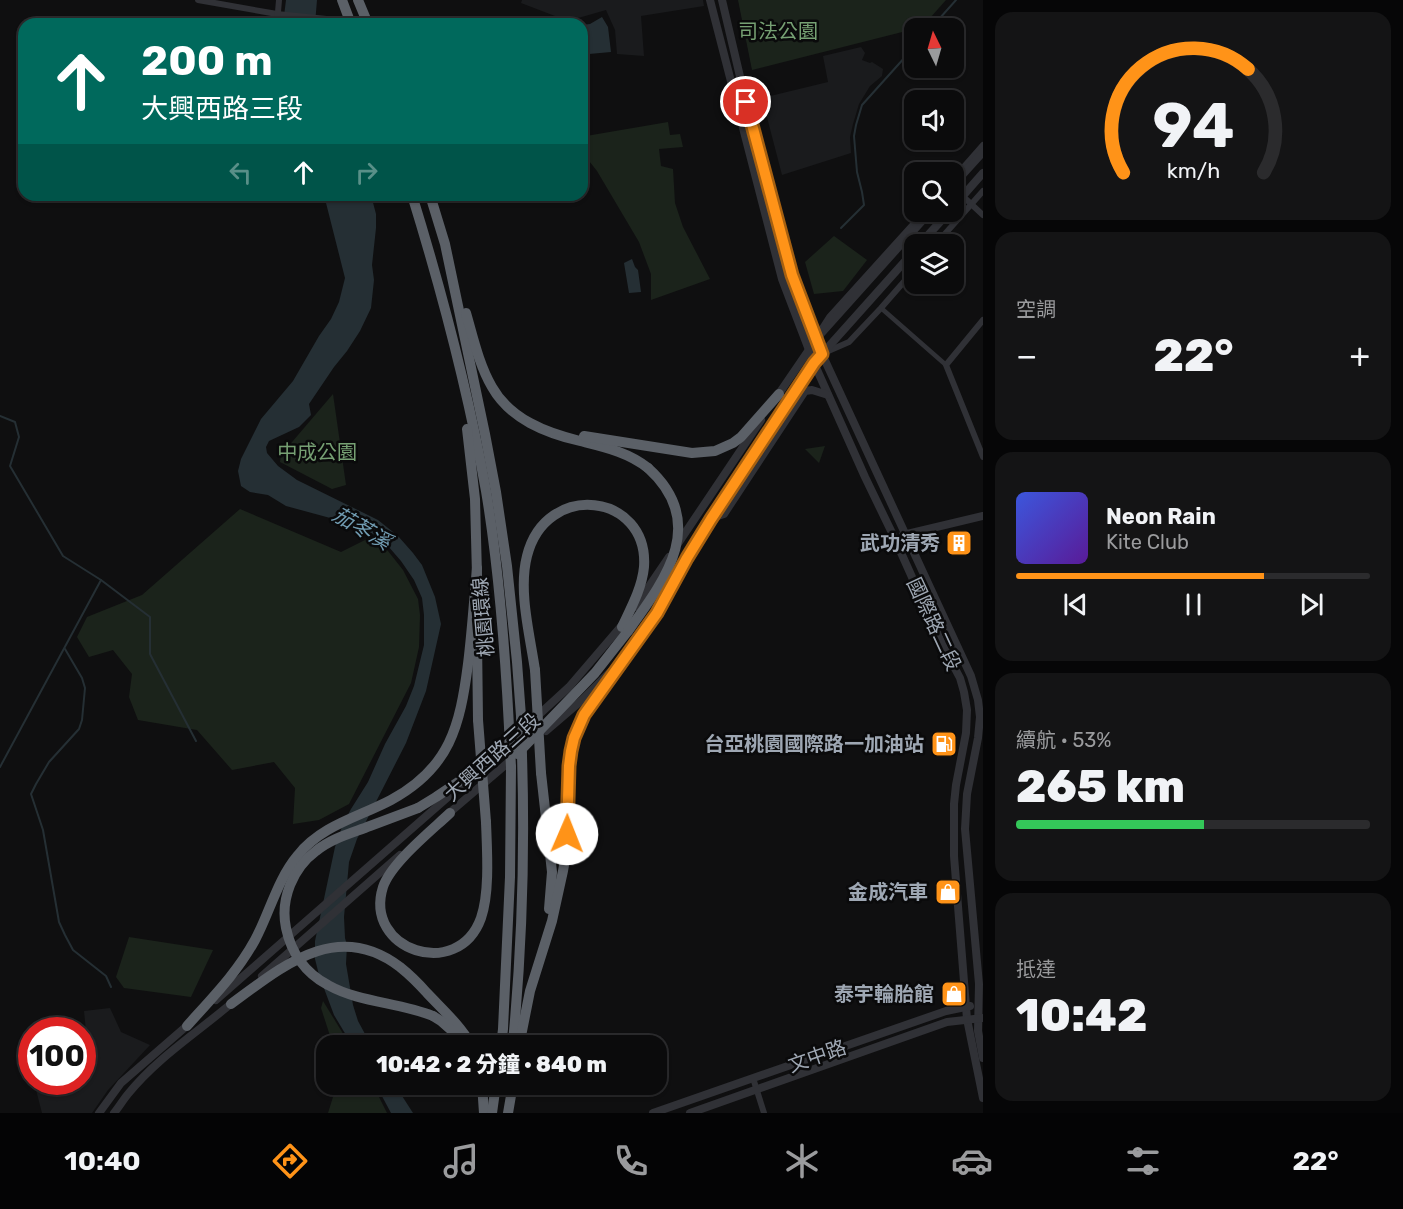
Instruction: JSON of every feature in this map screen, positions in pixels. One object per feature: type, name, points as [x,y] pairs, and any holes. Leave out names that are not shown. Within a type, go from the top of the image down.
[{"type":"highway","points":[[342,0],[349,18]]},
{"type":"highway","points":[[358,0],[366,18]]},
{"type":"highway","name":"桃園環線","points":[[414,201],[458,363],[475,436],[494,547],[506,665],[509,727],[516,760],[524,828],[523,895],[514,1035]]},
{"type":"highway","points":[[432,201],[461,306],[481,362],[492,387],[501,400],[526,421],[549,433],[632,457],[657,475],[670,494],[677,515],[676,548],[666,574],[650,600],[625,629],[595,673],[516,760]]},
{"type":"highway","name":"桃園環線","points":[[461,306],[506,557],[521,716],[516,760],[502,1035]]},
{"type":"highway","points":[[450,813],[400,861],[386,879],[381,896],[382,912],[388,928],[401,943],[412,950],[432,954],[458,946],[471,935],[481,919],[486,890],[486,822],[476,681],[476,533],[472,469],[458,363]]},
{"type":"highway","points":[[526,421],[547,429],[572,434],[705,453],[724,448],[741,437],[779,394]]},
{"type":"highway","points":[[521,1035],[549,912],[552,887],[543,799],[535,670],[525,602],[525,566],[531,543],[537,533],[543,524],[562,510],[582,505],[605,507],[618,514],[636,531],[644,555],[644,568],[641,584],[625,629]]},
{"type":"highway","points":[[187,1026],[238,968],[256,938],[284,875],[305,846],[331,827],[411,788],[434,767],[449,745],[459,717],[465,685],[473,626],[477,568]]},
{"type":"highway","points":[[538,963],[552,921],[567,848],[569,766],[574,738],[584,715],[624,657]]},
{"type":"highway","points":[[456,1035],[448,1026],[433,1016],[410,1008],[359,998],[318,980],[296,956],[290,942],[284,910],[289,888],[300,867],[317,850],[344,836],[418,808],[488,762]]},
{"type":"highway","points":[[231,1004],[286,965],[318,950],[342,947],[360,949],[390,960],[406,972],[465,1035]]},
{"type":"highway","points":[[483,1095],[484,1113]]},
{"type":"highway","points":[[492,1113],[494,1095]]},
{"type":"highway","points":[[507,1113],[509,1095]]},
{"type":"street","points":[[198,0],[277,14],[321,18]]},
{"type":"street","points":[[277,18],[279,0]]},
{"type":"street","name":"國際路二段","points":[[710,0],[782,279],[828,395],[942,644],[960,678],[967,710],[966,733],[956,785],[953,828],[967,1019],[983,1098]]},
{"type":"street","name":"國際路二段","points":[[722,0],[746,102],[792,275],[822,354],[971,676],[978,700],[980,748],[967,794],[964,829],[981,1006],[978,1031],[983,1058]]},
{"type":"street","points":[[964,167],[983,145]]},
{"type":"street","points":[[964,174],[983,152]]},
{"type":"street","points":[[752,164],[762,162]]},
{"type":"street","points":[[964,195],[983,173]]},
{"type":"street","points":[[945,234],[983,191]]},
{"type":"street","points":[[964,197],[983,214]]},
{"type":"street","name":"大興西路三段","points":[[99,1113],[121,1083],[488,762],[569,687],[625,629],[829,317],[915,222]]},
{"type":"street","name":"大興西路三段","points":[[817,338],[921,222]]},
{"type":"street","points":[[929,234],[940,222]]},
{"type":"street","name":"大興西路三段","points":[[114,1113],[142,1078],[231,1004],[359,890],[516,760],[624,657],[657,613],[711,519],[814,363],[904,262]]},
{"type":"street","name":"大興西路三段","points":[[822,354],[849,342],[904,282]]},
{"type":"street","points":[[881,308],[946,365],[983,457]]},
{"type":"street","points":[[946,365],[983,320]]},
{"type":"street","points":[[711,519],[724,514],[805,391],[812,390],[828,395]]},
{"type":"street","points":[[894,537],[983,516]]},
{"type":"street","points":[[963,747],[980,748]]},
{"type":"street","name":"文中路","points":[[653,1113],[946,1011],[981,1006]]},
{"type":"street","name":"文中路","points":[[690,1113],[947,1022],[980,1018]]},
{"type":"street","points":[[753,1078],[764,1113]]},
{"type":"shaded area","points":[[522,0],[703,0],[704,6],[641,16],[644,56],[617,54],[615,30],[606,10],[578,18],[560,18],[521,3]]},
{"type":"shaded area","points":[[861,47],[865,53],[862,60],[872,62],[883,69],[882,76],[870,86],[859,104],[850,137],[851,153],[782,175],[762,98],[828,82],[823,56]]},
{"type":"shaded area","points":[[110,1008],[121,1032],[150,1045],[108,1090],[92,1113],[42,1113],[37,1095],[96,1095],[96,1017],[85,1017],[84,1011]]},
{"type":"green space","name":"司法公園","points":[[738,0],[946,0],[930,18],[904,18],[904,32],[752,70]]},
{"type":"green space","points":[[668,122],[670,135],[680,134],[683,147],[659,149],[661,166],[673,169],[675,203],[683,227],[710,279],[651,300],[651,274],[639,242],[588,160],[588,136]]},
{"type":"green space","points":[[834,236],[867,260],[843,291],[814,294],[805,262]]},
{"type":"green space","name":"中成公園","points":[[333,394],[346,485],[332,489],[280,462],[281,455]]},
{"type":"green space","points":[[825,446],[819,463],[805,449]]},
{"type":"green space","points":[[240,509],[341,552],[371,537],[388,551],[403,570],[418,599],[419,647],[411,683],[349,804],[319,820],[293,824],[295,788],[274,762],[232,770],[197,730],[138,720],[129,697],[132,674],[113,650],[89,657],[77,637],[87,617],[142,595]]},
{"type":"green space","points":[[129,937],[213,950],[191,997],[124,988],[116,977]]},
{"type":"green space","points":[[323,1001],[344,1035],[330,1035],[321,1008]]},
{"type":"green space","points":[[334,1095],[378,1095],[387,1113],[328,1113]]},
{"type":"water","points":[[286,0],[317,0],[316,18],[284,18]]},
{"type":"water","points":[[602,17],[608,27],[611,52],[589,54],[588,24]]},
{"type":"water","name":"茄苳溪","points":[[326,201],[373,201],[376,228],[371,308],[360,331],[309,404],[311,415],[299,427],[269,441],[266,447],[267,453],[278,466],[297,480],[378,520],[398,536],[422,565],[435,597],[441,624],[426,691],[406,743],[357,839],[349,862],[344,917],[347,945],[346,964],[353,1005],[366,1035],[346,1035],[334,1015],[319,975],[315,959],[315,941],[335,847],[343,824],[368,782],[414,686],[424,645],[422,598],[414,580],[401,561],[375,535],[356,525],[286,506],[268,495],[250,492],[241,486],[238,471],[241,459],[261,419],[293,381],[339,302],[345,278]]},
{"type":"water","points":[[632,259],[638,270],[641,292],[629,293],[624,263]]},
{"type":"water","points":[[381,1095],[401,1095],[413,1113],[391,1113]]},
{"type":"waterway","points":[[940,18],[956,0]]},
{"type":"waterway","points":[[841,228],[864,205],[857,172],[854,136],[862,105],[904,58]]},
{"type":"waterway","points":[[0,416],[15,422],[19,437],[10,466],[63,556],[101,580],[0,767]]},
{"type":"waterway","points":[[101,580],[150,617],[150,654],[196,741]]},
{"type":"waterway","points":[[65,649],[82,678],[85,688],[82,720],[79,729],[49,762],[31,794],[43,830],[59,922],[73,950],[106,976],[111,987]]},
{"type":"place","name":"武功清秀","points":[[959,543]]},
{"type":"place","name":"台亞桃園國際路一加油站","points":[[944,744]]},
{"type":"place","name":"金成汽車","points":[[948,892]]},
{"type":"place","name":"泰宇輪胎館","points":[[954,994]]},
{"type":"route","points":[[567,834],[571,751],[584,715],[657,613],[711,519],[822,354],[792,275],[746,102]]}]
